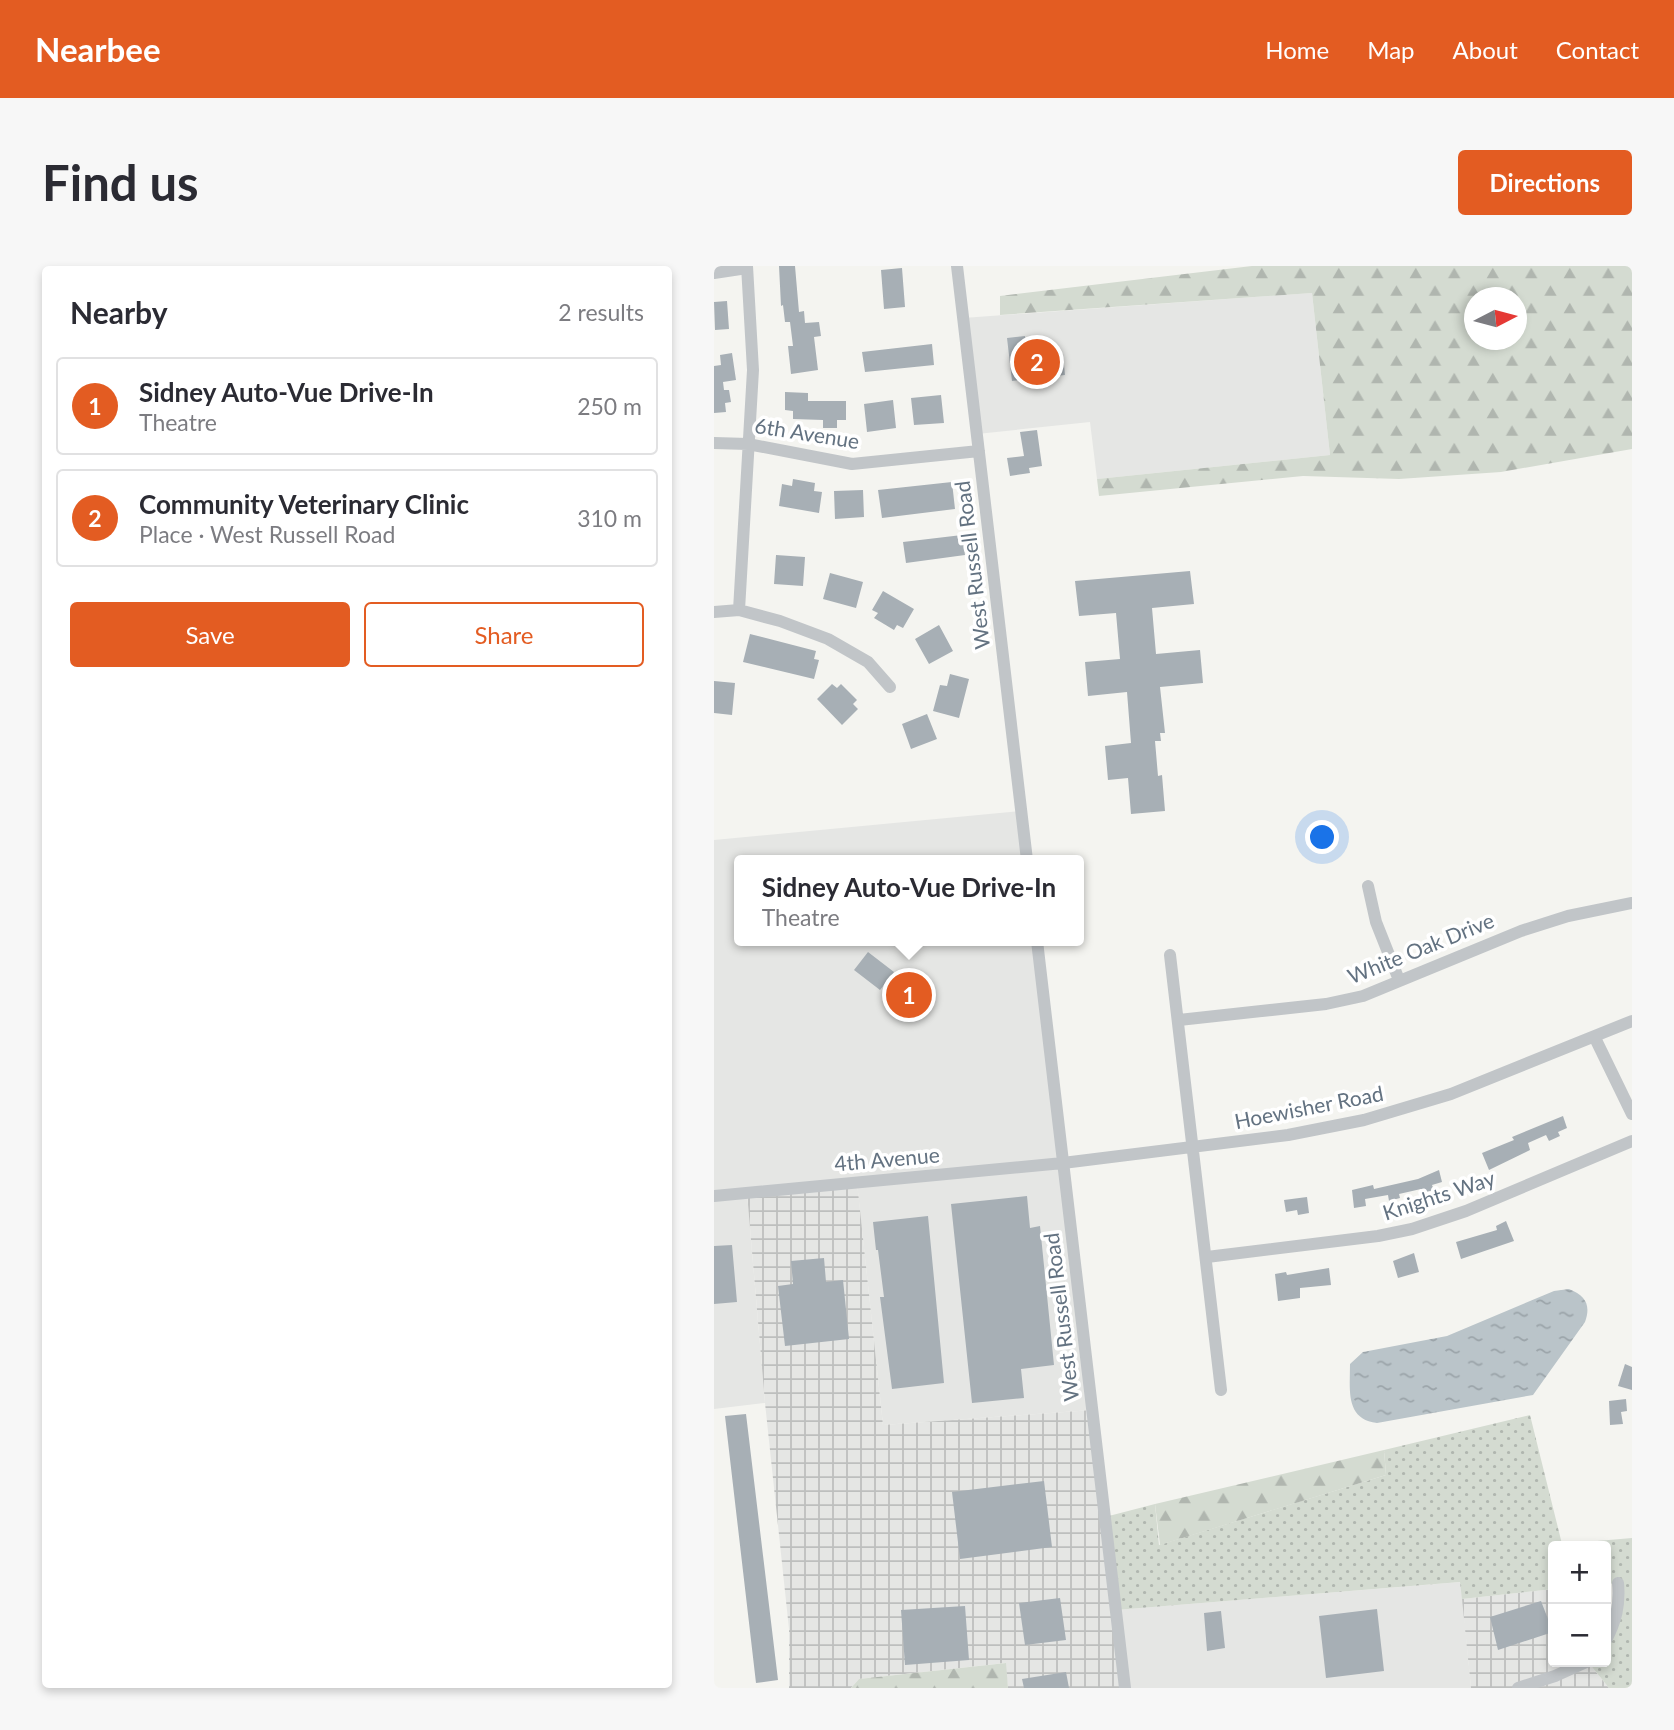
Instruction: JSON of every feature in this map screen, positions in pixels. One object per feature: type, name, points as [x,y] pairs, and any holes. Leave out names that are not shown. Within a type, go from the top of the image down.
[{"type":"street","name":"West Russell Road","points":[[957,266],[1026,855]]},
{"type":"street","points":[[714,273],[747,267],[752,370],[739,610]]},
{"type":"street","name":"6th Avenue","points":[[714,443],[748,444],[852,464],[978,451]]},
{"type":"street","points":[[714,612],[739,610],[780,621],[828,639],[868,662],[890,687]]},
{"type":"street","points":[[1368,886],[1376,922],[1399,980]]},
{"type":"street","name":"White Oak Drive","points":[[1179,1020],[1326,1004],[1363,996],[1521,931],[1568,916],[1632,903]]},
{"type":"street","name":"West Russell Road","points":[[1038,946],[1125,1688]]},
{"type":"street","points":[[1170,955],[1221,1390]]},
{"type":"street","name":"Hoewisher Road","points":[[1063,1163],[1288,1135],[1364,1120],[1451,1094],[1632,1021]]},
{"type":"street","points":[[1595,1038],[1632,1114]]},
{"type":"street","name":"Knights Way","points":[[1207,1256],[1378,1236],[1412,1228],[1466,1211],[1632,1141]]},
{"type":"street","name":"4th Avenue","points":[[714,1196],[1063,1163]]},
{"type":"street","points":[[1611,1630],[1620,1599],[1618,1583]]},
{"type":"street","points":[[1518,1688],[1575,1667]]},
{"type":"shaded area","points":[[1312,293],[1330,455],[1097,479],[1090,422],[977,434],[963,318]]},
{"type":"shaded area","points":[[1021,811],[1026,855],[734,855],[734,946],[1038,946],[1092,1410],[883,1425],[857,1183],[747,1193],[765,1403],[714,1409],[714,840]]},
{"type":"shaded area","points":[[857,1182],[883,1425],[1092,1410],[1125,1688],[1008,1688],[1005,1663],[859,1679],[851,1688],[789,1688],[789,1629],[765,1403],[747,1193]]},
{"type":"shaded area","points":[[1461,1582],[1471,1688],[1125,1688],[1116,1610]]},
{"type":"shaded area","points":[[1548,1590],[1548,1667],[1592,1667],[1609,1688],[1471,1688],[1462,1599]]},
{"type":"green space","points":[[1252,266],[1632,266],[1632,449],[1501,472],[1399,479],[1303,476],[1099,496],[1097,479],[1330,455],[1312,293],[1000,315],[1000,296]]},
{"type":"green space","points":[[1530,1415],[1561,1541],[1548,1541],[1548,1590],[1462,1599],[1460,1582],[1116,1610],[1105,1517],[1155,1504],[1159,1545],[1386,1475],[1384,1450]]},
{"type":"green space","points":[[1384,1450],[1386,1475],[1160,1545],[1155,1504]]},
{"type":"green space","points":[[1632,1538],[1632,1688],[1609,1688],[1592,1667],[1611,1667],[1611,1616],[1618,1583],[1611,1584],[1611,1541],[1597,1541]]},
{"type":"green space","points":[[1006,1663],[1008,1688],[851,1688],[859,1679]]},
{"type":"water","points":[[1569,1289],[1586,1302],[1585,1322],[1533,1395],[1377,1423],[1359,1416],[1354,1409],[1350,1393],[1350,1364],[1363,1352],[1447,1336],[1554,1291]]},
{"type":"building","points":[[779,266],[795,266],[799,312],[804,311],[805,323],[819,322],[821,336],[814,337],[818,370],[791,374],[788,346],[793,346],[790,322],[785,322],[783,305],[781,306]]},
{"type":"building","points":[[902,268],[905,307],[884,309],[881,270]]},
{"type":"building","points":[[727,301],[729,329],[715,330],[714,302]]},
{"type":"building","points":[[1025,336],[1027,358],[1063,354],[1065,375],[1012,381],[1007,338]]},
{"type":"building","points":[[932,344],[934,365],[865,372],[862,352]]},
{"type":"building","points":[[732,353],[736,380],[723,382],[724,390],[729,390],[731,402],[725,403],[726,412],[714,413],[714,366],[721,365],[720,355]]},
{"type":"building","points":[[785,392],[808,393],[808,401],[846,401],[846,420],[837,420],[837,428],[823,428],[823,420],[793,419],[793,411],[785,410]]},
{"type":"building","points":[[941,395],[944,423],[914,425],[911,398]]},
{"type":"building","points":[[893,400],[896,428],[867,432],[864,404]]},
{"type":"building","points":[[1037,430],[1042,466],[1029,468],[1030,473],[1010,476],[1007,458],[1024,456],[1020,432]]},
{"type":"building","points":[[793,479],[815,483],[814,491],[822,492],[819,513],[779,506],[782,484],[792,486]]},
{"type":"building","points":[[952,482],[955,509],[882,518],[878,490]]},
{"type":"building","points":[[863,490],[864,517],[835,519],[834,491]]},
{"type":"building","points":[[962,535],[965,555],[906,563],[903,542]]},
{"type":"building","points":[[776,555],[805,557],[803,586],[774,584]]},
{"type":"building","points":[[1190,571],[1194,604],[1152,608],[1156,654],[1200,650],[1203,683],[1160,687],[1165,733],[1160,733],[1161,741],[1155,741],[1158,776],[1162,775],[1165,811],[1131,814],[1128,778],[1108,780],[1105,746],[1131,743],[1127,692],[1088,696],[1085,662],[1120,659],[1116,613],[1079,616],[1075,581]]},
{"type":"building","points":[[830,573],[863,582],[856,608],[823,599]]},
{"type":"building","points":[[883,591],[914,609],[903,628],[897,625],[894,630],[874,618],[878,613],[872,610]]},
{"type":"building","points":[[939,625],[953,651],[929,664],[915,639]]},
{"type":"building","points":[[750,634],[816,651],[814,659],[819,660],[814,679],[743,662]]},
{"type":"building","points":[[950,674],[969,679],[959,718],[933,711],[940,685],[947,686]]},
{"type":"building","points":[[714,681],[735,683],[732,715],[714,713]]},
{"type":"building","points":[[832,684],[837,688],[841,684],[857,700],[853,704],[858,709],[842,725],[817,699]]},
{"type":"building","points":[[927,714],[937,739],[911,749],[902,724]]},
{"type":"building","points":[[868,952],[894,972],[880,990],[854,970]]},
{"type":"building","points":[[1563,1116],[1567,1128],[1558,1132],[1560,1136],[1549,1141],[1546,1135],[1528,1143],[1530,1150],[1489,1170],[1482,1153]]},
{"type":"building","points":[[1439,1170],[1442,1182],[1432,1185],[1434,1190],[1422,1193],[1421,1189],[1399,1194],[1400,1198],[1389,1201],[1388,1195],[1365,1199],[1366,1206],[1354,1208],[1352,1190],[1373,1185],[1374,1189],[1418,1179]]},
{"type":"building","points":[[1027,1196],[1030,1228],[1040,1226],[1054,1365],[1021,1369],[1024,1398],[972,1403],[951,1204]]},
{"type":"building","points":[[1307,1197],[1309,1213],[1298,1215],[1297,1210],[1286,1212],[1284,1200]]},
{"type":"building","points":[[928,1216],[944,1383],[892,1389],[880,1297],[884,1297],[873,1222]]},
{"type":"building","points":[[1506,1221],[1514,1241],[1461,1259],[1456,1242],[1497,1230],[1496,1226]]},
{"type":"building","points":[[732,1245],[737,1302],[714,1304],[714,1246]]},
{"type":"building","points":[[1414,1253],[1419,1272],[1398,1278],[1393,1261]]},
{"type":"building","points":[[824,1258],[826,1282],[843,1280],[849,1339],[785,1346],[778,1286],[793,1284],[791,1261]]},
{"type":"building","points":[[1329,1268],[1331,1285],[1300,1288],[1300,1298],[1278,1301],[1275,1274],[1286,1272],[1287,1275]]},
{"type":"building","points":[[1625,1364],[1632,1367],[1632,1390],[1618,1386]]},
{"type":"building","points":[[1626,1399],[1627,1411],[1621,1412],[1623,1424],[1610,1425],[1609,1401]]},
{"type":"building","points":[[746,1414],[778,1680],[756,1683],[725,1416]]},
{"type":"building","points":[[1044,1481],[1052,1547],[960,1559],[952,1492]]},
{"type":"building","points":[[1060,1598],[1066,1640],[1025,1645],[1019,1603]]},
{"type":"building","points":[[1541,1601],[1548,1619],[1548,1634],[1498,1650],[1490,1617]]},
{"type":"building","points":[[965,1606],[969,1660],[905,1665],[901,1610]]},
{"type":"building","points":[[1377,1609],[1384,1671],[1326,1678],[1319,1616]]},
{"type":"building","points":[[1221,1611],[1225,1648],[1207,1651],[1204,1613]]},
{"type":"building","points":[[1066,1672],[1069,1688],[1024,1688],[1022,1679]]},
{"type":"place","name":"Community Veterinary Clinic","points":[[1037,362]]},
{"type":"place","name":"Sidney Auto-Vue Drive-In","points":[[909,995]]}]
